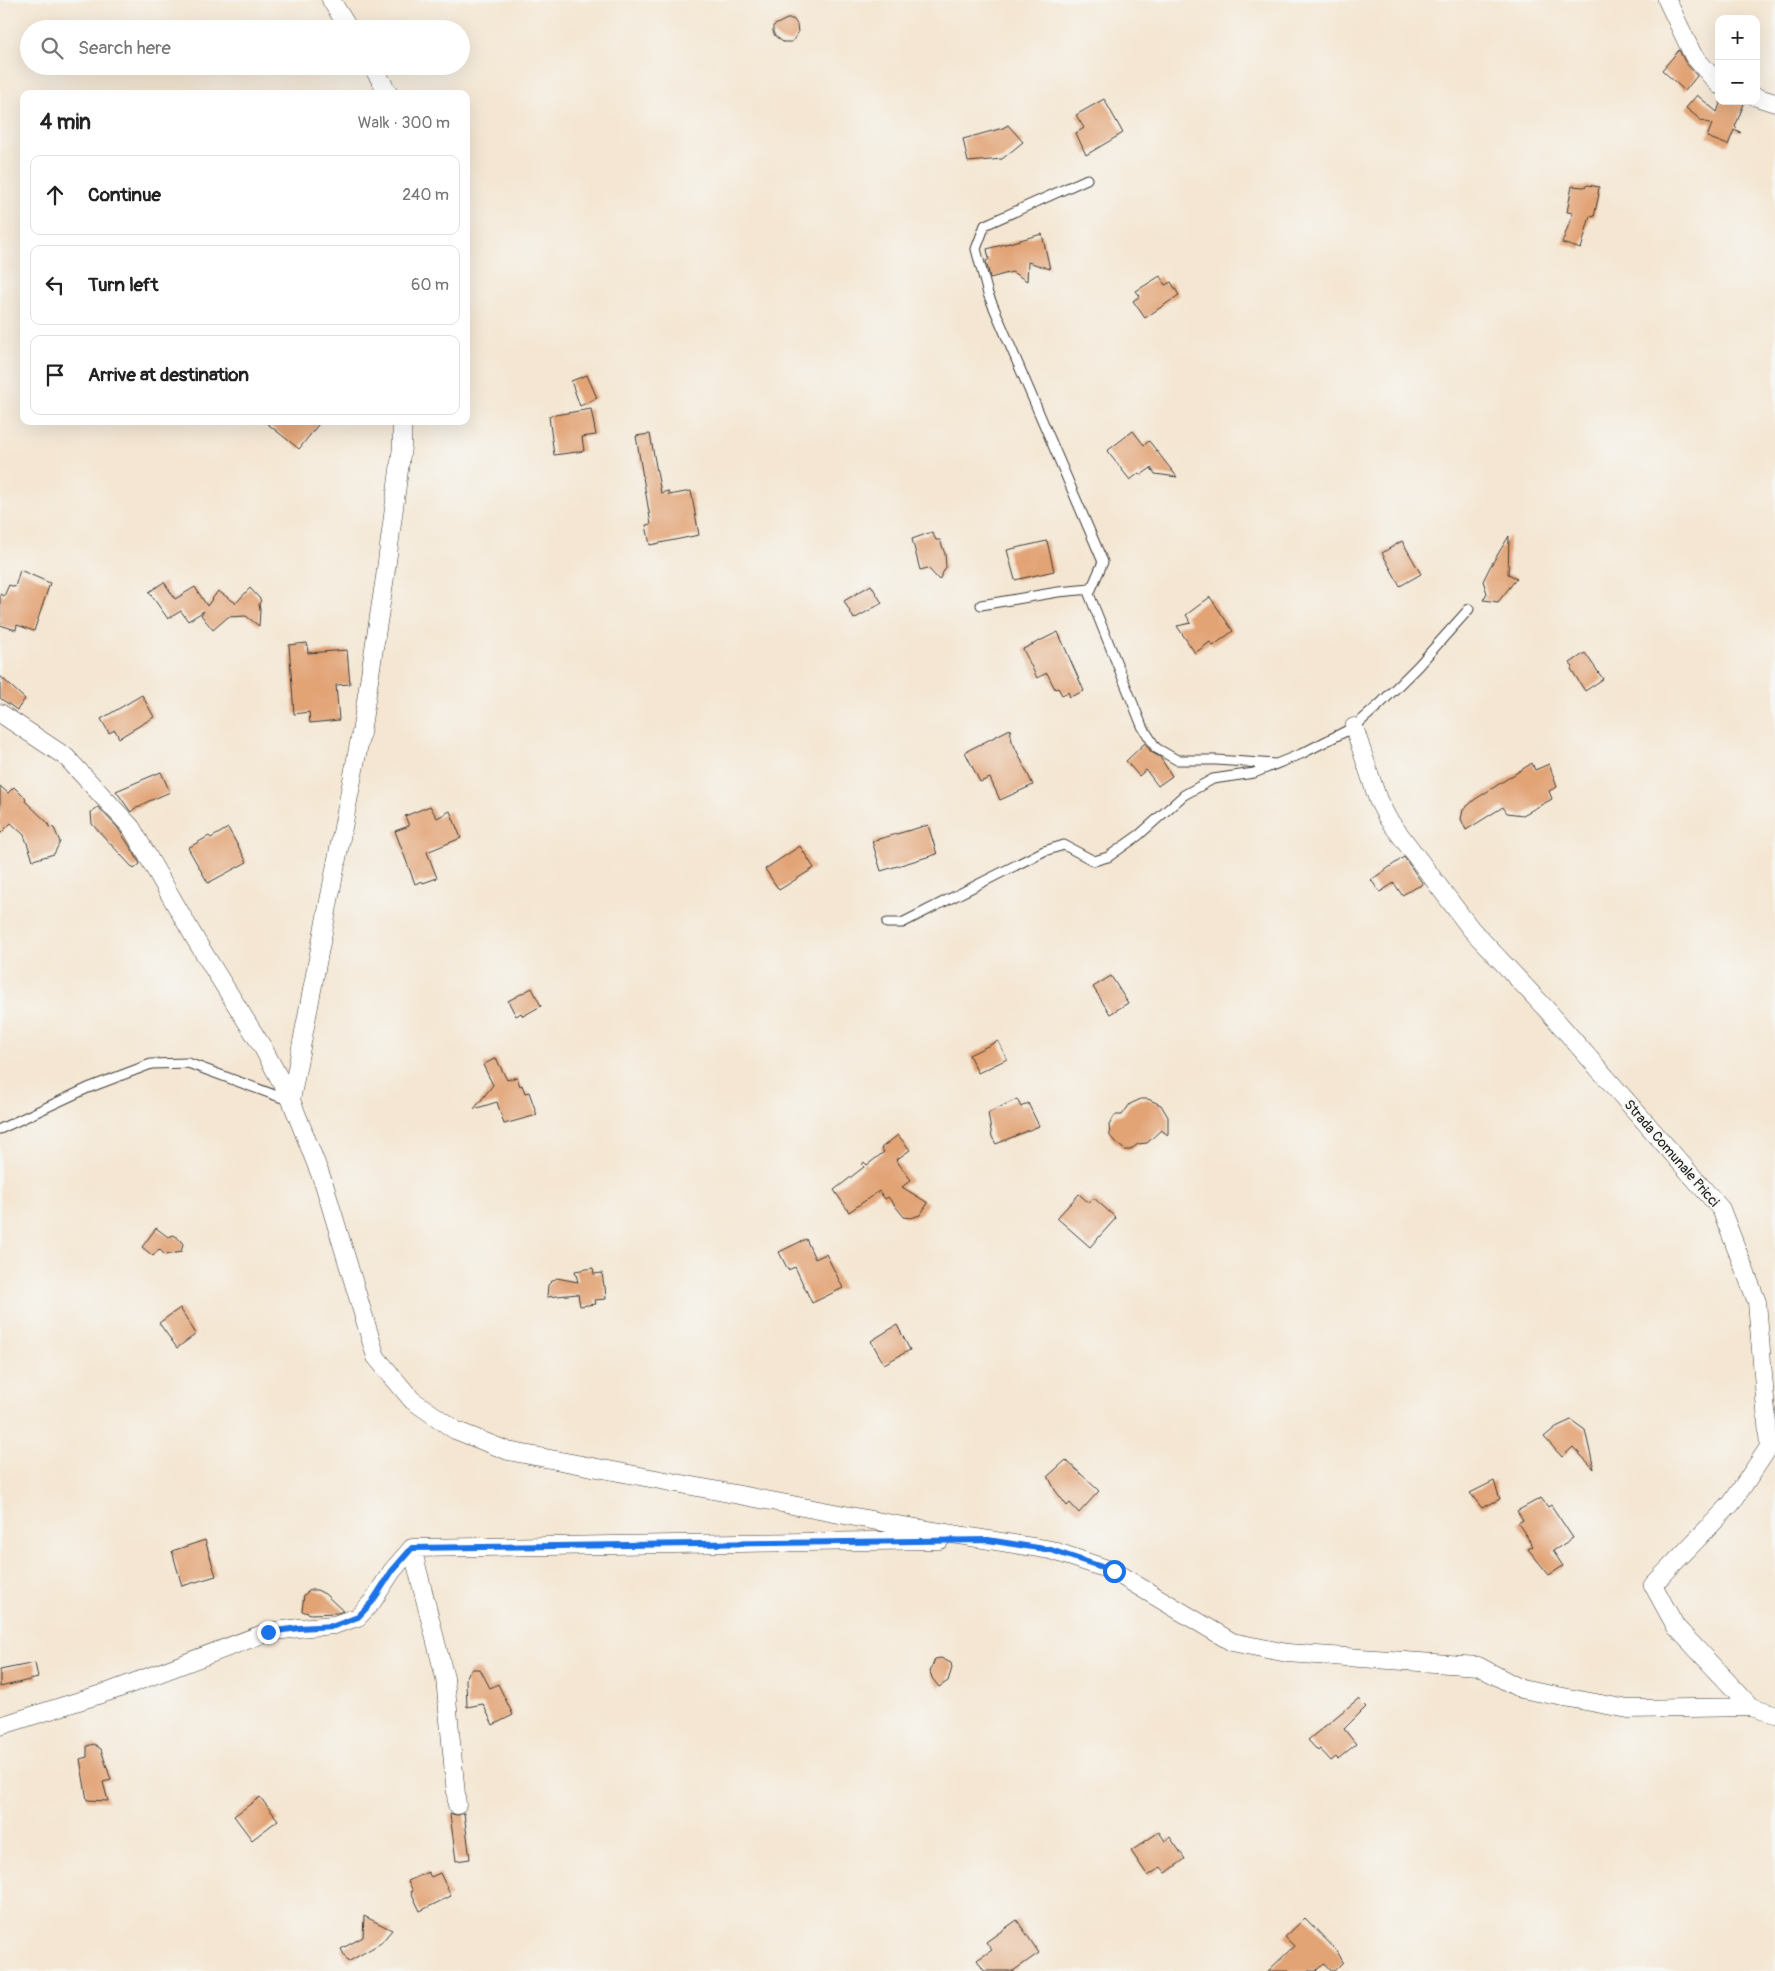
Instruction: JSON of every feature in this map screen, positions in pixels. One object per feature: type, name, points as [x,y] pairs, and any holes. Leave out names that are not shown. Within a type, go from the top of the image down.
[{"type":"street","points":[[331,0],[343,20]]},
{"type":"street","points":[[1667,0],[1693,55],[1715,80]]},
{"type":"street","points":[[377,75],[387,90]]},
{"type":"street","points":[[1760,98],[1775,103]]},
{"type":"street","points":[[291,1100],[361,733],[385,577],[402,447],[402,425]]},
{"type":"street","points":[[0,714],[66,757],[131,827],[197,942],[263,1048],[291,1100],[324,1184],[376,1357],[412,1400],[455,1430],[508,1451],[904,1526],[1051,1550],[1114,1571],[1232,1642],[1287,1653],[1478,1666],[1521,1689],[1628,1710],[1751,1707],[1775,1714]]},
{"type":"street","name":"Strada Comunale Pricci","points":[[1354,727],[1378,800],[1388,819],[1471,929],[1574,1041],[1720,1210],[1724,1219],[1757,1302],[1769,1447],[1732,1504],[1653,1585],[1676,1627],[1751,1707]]},
{"type":"street","points":[[0,1726],[114,1690],[268,1632],[334,1626],[358,1617],[372,1602],[392,1571],[412,1548],[988,1540]]},
{"type":"street","points":[[412,1548],[445,1678],[457,1806]]},
{"type":"lane","points":[[1088,179],[985,225],[976,249],[988,294],[1103,562],[1089,594],[1142,726],[1156,748],[1177,760],[1216,760],[1276,764]]},
{"type":"lane","points":[[981,605],[1058,592],[1091,589]]},
{"type":"lane","points":[[887,923],[902,923],[1044,851],[1064,845],[1094,861],[1108,856],[1139,835],[1184,795],[1213,779],[1254,773],[1301,754],[1354,727],[1418,666],[1469,609]]},
{"type":"lane","points":[[0,1129],[88,1088],[151,1064],[188,1063],[291,1100]]},
{"type":"building","points":[[787,19],[793,19],[797,24],[798,33],[792,42],[783,42],[773,32],[773,26]]},
{"type":"building","points":[[1679,50],[1685,62],[1697,76],[1685,91],[1662,70]]},
{"type":"building","points":[[1697,95],[1717,112],[1720,105],[1743,105],[1735,127],[1741,133],[1734,130],[1728,145],[1707,137],[1712,124],[1702,121],[1686,108]]},
{"type":"building","points":[[1104,99],[1123,133],[1086,155],[1076,133],[1084,128],[1076,115]]},
{"type":"building","points":[[1008,125],[1023,142],[1002,159],[968,162],[963,139]]},
{"type":"building","points":[[1588,185],[1599,187],[1599,194],[1594,217],[1590,216],[1581,249],[1562,243],[1573,213],[1567,212],[1572,186],[1584,187]]},
{"type":"building","points":[[1042,234],[1050,269],[1028,262],[1027,281],[1012,272],[990,278],[986,261],[989,259],[987,249]]},
{"type":"building","points":[[1160,276],[1165,285],[1171,282],[1179,295],[1145,318],[1133,301],[1140,296],[1136,291]]},
{"type":"building","points":[[587,375],[597,398],[580,406],[571,381]]},
{"type":"building","points":[[591,409],[596,435],[582,437],[584,451],[554,455],[549,416]]},
{"type":"building","points":[[269,425],[318,425],[299,449]]},
{"type":"building","points":[[1133,431],[1144,445],[1149,441],[1177,477],[1155,474],[1151,468],[1141,475],[1139,473],[1130,480],[1107,451]]},
{"type":"building","points":[[650,434],[661,493],[668,491],[669,495],[691,491],[699,535],[650,545],[646,525],[651,524],[636,436]]},
{"type":"building","points":[[932,532],[936,540],[940,540],[945,554],[946,567],[939,580],[928,568],[920,570],[912,539]]},
{"type":"building","points":[[1509,536],[1508,574],[1517,578],[1498,602],[1483,600],[1487,593],[1483,581]]},
{"type":"building","points":[[1047,541],[1054,571],[1015,580],[1007,550]]},
{"type":"building","points":[[1402,541],[1421,574],[1400,586],[1382,553]]},
{"type":"building","points":[[20,570],[50,583],[34,631],[17,625],[16,630],[0,625],[0,594],[4,596],[9,585],[15,587]]},
{"type":"building","points":[[164,582],[175,599],[195,587],[207,606],[218,591],[236,603],[250,588],[261,600],[259,604],[259,626],[246,616],[228,617],[213,630],[201,615],[204,611],[188,621],[181,611],[168,619],[149,592]]},
{"type":"building","points":[[871,585],[882,603],[854,619],[844,601]]},
{"type":"building","points":[[1210,597],[1233,631],[1213,646],[1210,642],[1195,653],[1177,626],[1191,623],[1186,615]]},
{"type":"building","points":[[1058,632],[1084,691],[1070,697],[1068,692],[1062,695],[1058,688],[1055,689],[1047,673],[1037,678],[1023,649]]},
{"type":"building","points":[[307,643],[308,653],[347,650],[350,684],[336,685],[339,720],[310,723],[309,712],[294,714],[289,645]]},
{"type":"building","points":[[1585,653],[1603,679],[1585,691],[1571,669],[1573,667],[1570,663]]},
{"type":"building","points":[[0,676],[25,699],[17,710],[0,698]]},
{"type":"building","points":[[142,695],[154,717],[119,738],[115,730],[109,733],[101,719]]},
{"type":"building","points":[[1010,729],[1012,741],[1033,785],[1000,800],[990,778],[980,782],[965,752]]},
{"type":"building","points":[[1145,743],[1151,752],[1160,757],[1172,776],[1158,786],[1146,770],[1139,776],[1126,761]]},
{"type":"building","points":[[1532,763],[1535,770],[1549,764],[1557,787],[1549,791],[1552,799],[1523,815],[1507,813],[1503,807],[1466,830],[1461,819],[1463,810],[1474,800]]},
{"type":"building","points":[[161,772],[170,792],[135,808],[131,812],[116,791]]},
{"type":"building","points":[[0,786],[8,793],[14,787],[26,799],[25,801],[48,823],[49,827],[54,828],[60,842],[54,854],[33,860],[24,835],[11,823],[0,834]]},
{"type":"building","points":[[430,806],[437,818],[450,811],[461,838],[427,852],[437,878],[415,884],[395,831],[409,826],[405,816]]},
{"type":"building","points":[[98,807],[118,828],[134,853],[140,864],[134,869],[92,824],[91,812]]},
{"type":"building","points":[[928,825],[937,854],[881,871],[872,841]]},
{"type":"building","points":[[228,828],[247,862],[208,883],[188,848]]},
{"type":"building","points":[[800,846],[814,868],[779,890],[765,869]]},
{"type":"building","points":[[1404,857],[1423,884],[1402,895],[1394,883],[1380,892],[1371,880]]},
{"type":"building","points":[[1111,976],[1128,1003],[1110,1014],[1093,987]]},
{"type":"building","points":[[532,988],[541,1006],[523,1016],[521,1013],[516,1016],[508,1001]]},
{"type":"building","points":[[998,1041],[1007,1059],[978,1073],[969,1055]]},
{"type":"building","points":[[496,1058],[507,1080],[517,1077],[525,1093],[529,1092],[537,1115],[504,1124],[497,1102],[474,1109],[493,1085],[483,1065]]},
{"type":"building","points":[[1017,1099],[1021,1107],[1028,1103],[1039,1126],[996,1144],[992,1137],[988,1113]]},
{"type":"building","points":[[1141,1099],[1148,1099],[1161,1105],[1168,1117],[1168,1135],[1161,1130],[1147,1143],[1138,1144],[1130,1150],[1125,1150],[1110,1136],[1109,1125],[1115,1115],[1122,1115],[1130,1104]]},
{"type":"building","points":[[898,1135],[910,1150],[896,1160],[911,1180],[902,1187],[928,1203],[920,1215],[911,1218],[904,1217],[888,1197],[885,1199],[879,1191],[849,1212],[834,1190],[864,1167],[862,1165],[864,1162],[867,1165],[884,1152],[881,1148]]},
{"type":"building","points":[[1079,1194],[1089,1203],[1094,1198],[1116,1218],[1090,1247],[1057,1218]]},
{"type":"building","points":[[156,1228],[168,1237],[174,1235],[180,1240],[183,1244],[181,1252],[165,1255],[159,1249],[153,1256],[142,1247]]},
{"type":"building","points":[[806,1239],[815,1259],[826,1254],[843,1288],[812,1303],[795,1267],[788,1270],[779,1252]]},
{"type":"building","points":[[593,1268],[594,1274],[602,1273],[606,1299],[595,1300],[596,1304],[580,1306],[578,1294],[547,1297],[548,1285],[552,1281],[557,1278],[578,1282],[575,1271]]},
{"type":"building","points":[[180,1308],[196,1334],[177,1348],[159,1323]]},
{"type":"building","points":[[897,1325],[910,1350],[884,1364],[871,1341]]},
{"type":"building","points":[[1571,1420],[1585,1430],[1594,1469],[1573,1447],[1562,1457],[1544,1437],[1556,1427]]},
{"type":"building","points":[[1066,1460],[1099,1491],[1079,1513],[1070,1503],[1067,1506],[1055,1490],[1048,1476]]},
{"type":"building","points":[[1494,1481],[1500,1499],[1482,1508],[1470,1493]]},
{"type":"building","points":[[1541,1498],[1548,1507],[1551,1505],[1573,1538],[1553,1551],[1563,1566],[1549,1575],[1528,1549],[1533,1546],[1518,1523],[1523,1520],[1517,1511]]},
{"type":"building","points":[[205,1540],[216,1576],[182,1586],[172,1551]]},
{"type":"building","points":[[310,1590],[317,1590],[325,1594],[343,1611],[311,1614],[302,1611],[304,1595]]},
{"type":"building","points":[[941,1658],[951,1663],[952,1668],[948,1681],[939,1687],[930,1672],[935,1659]]},
{"type":"building","points":[[35,1663],[38,1678],[0,1687],[0,1670]]},
{"type":"building","points":[[473,1669],[480,1669],[490,1688],[498,1684],[513,1715],[493,1725],[483,1704],[467,1707],[466,1679],[469,1672]]},
{"type":"building","points":[[1358,1699],[1366,1707],[1344,1729],[1356,1744],[1338,1759],[1336,1757],[1331,1761],[1308,1740]]},
{"type":"building","points":[[94,1744],[101,1749],[111,1780],[103,1782],[108,1801],[87,1800],[80,1759],[87,1757],[87,1746]]},
{"type":"building","points":[[260,1797],[278,1820],[252,1840],[234,1816]]},
{"type":"building","points":[[464,1813],[470,1859],[456,1861],[450,1814],[458,1815]]},
{"type":"building","points":[[1159,1832],[1165,1841],[1170,1837],[1185,1859],[1166,1873],[1161,1867],[1148,1876],[1131,1851]]},
{"type":"building","points":[[428,1872],[431,1877],[440,1873],[451,1896],[420,1911],[408,1881]]},
{"type":"building","points":[[364,1916],[392,1930],[381,1943],[348,1962],[341,1949],[363,1937]]},
{"type":"building","points":[[1305,1918],[1337,1951],[1343,1962],[1334,1971],[1331,1971],[1324,1963],[1316,1971],[1268,1971],[1294,1946],[1285,1937]]},
{"type":"building","points":[[1017,1920],[1039,1953],[1013,1971],[984,1971],[977,1960],[992,1950],[986,1942]]},
{"type":"route","points":[[268,1632],[334,1626],[358,1617],[372,1602],[392,1571],[412,1548],[988,1540],[1051,1550],[1114,1571]]}]
